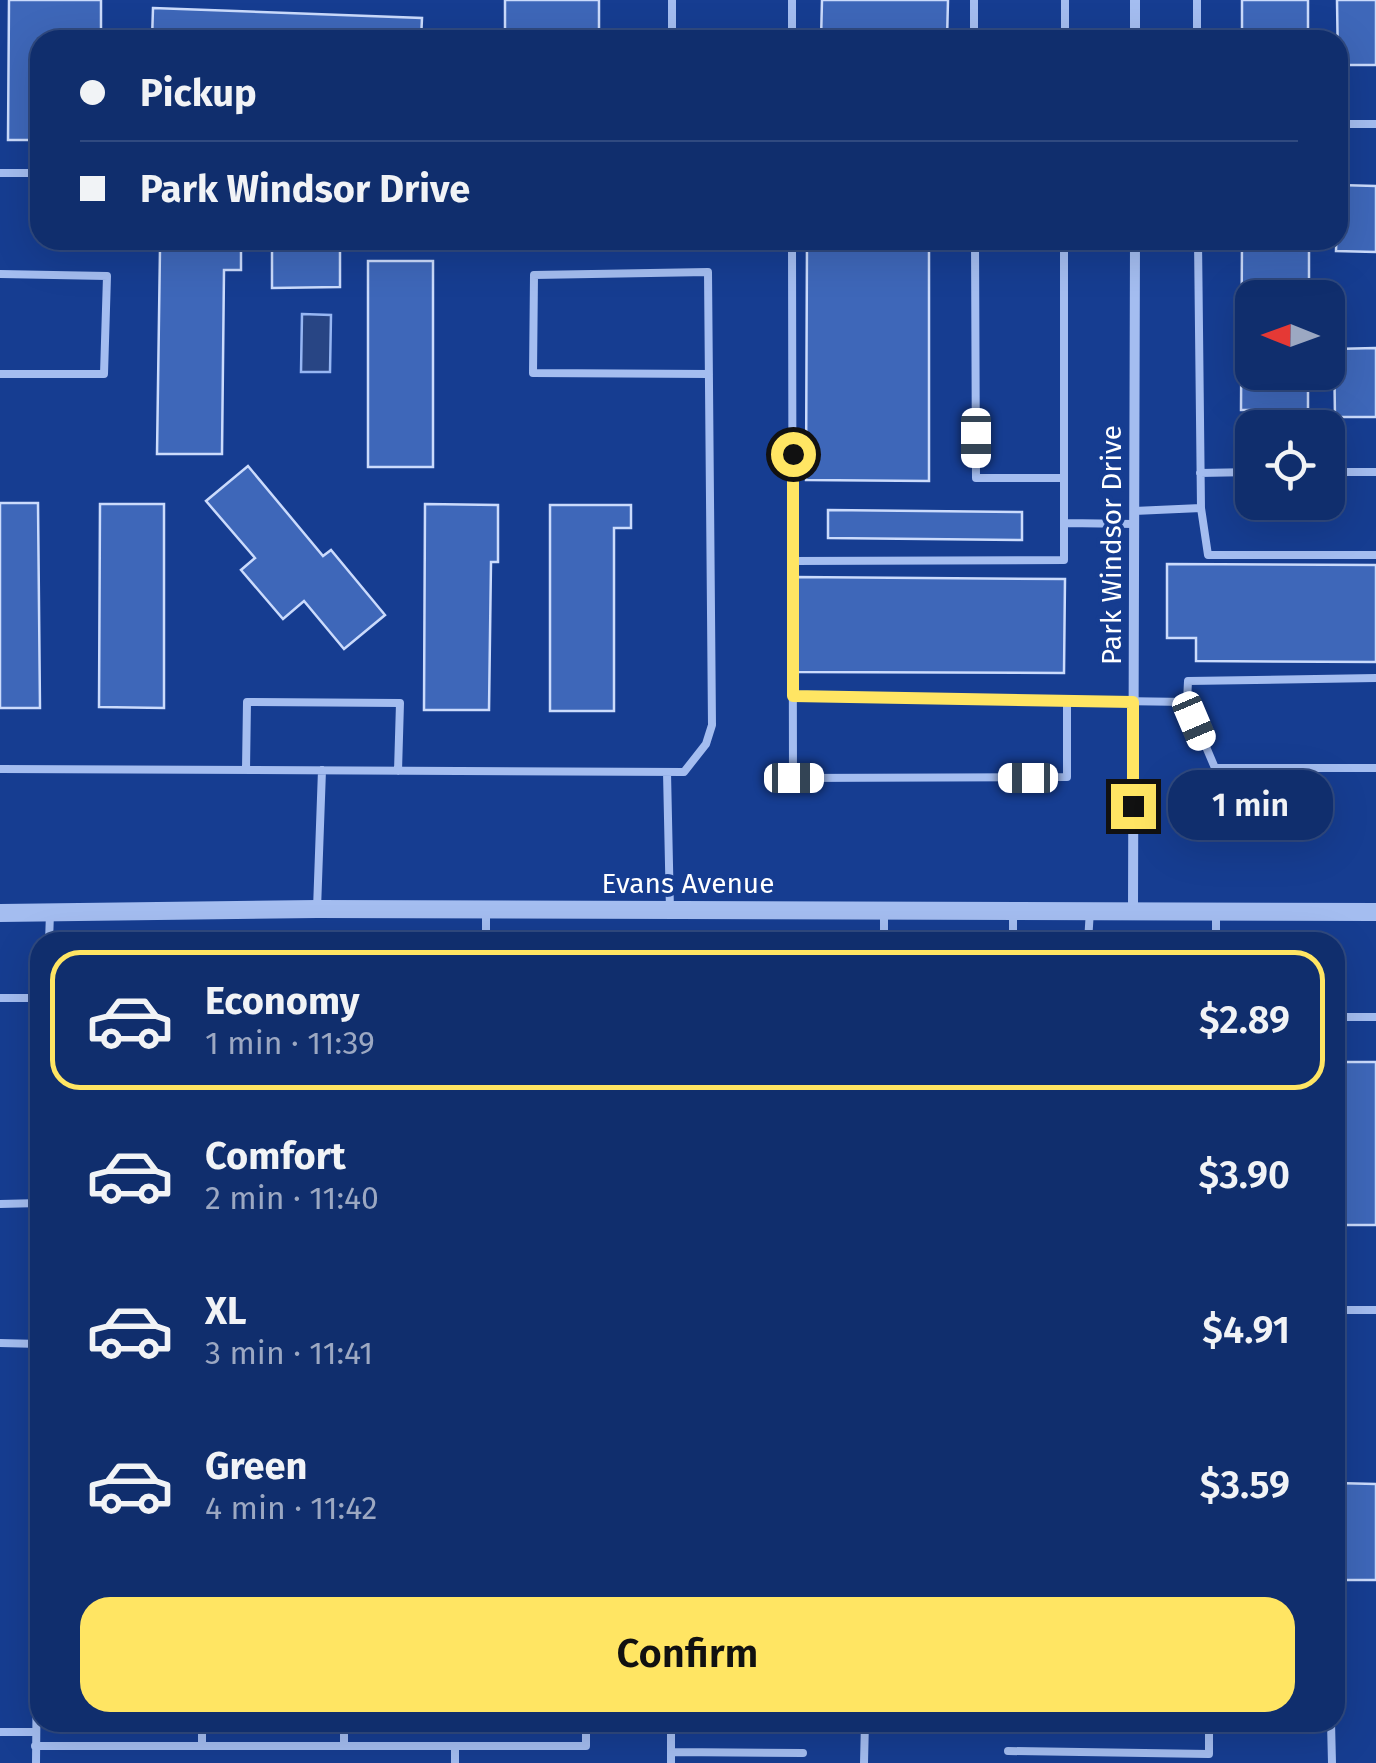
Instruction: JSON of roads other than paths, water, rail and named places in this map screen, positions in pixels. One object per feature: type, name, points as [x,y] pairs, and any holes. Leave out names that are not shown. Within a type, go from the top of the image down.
[{"type":"street","points":[[1135,30],[1136,0]]},
{"type":"street","name":"Park Windsor Drive","points":[[1132,910],[1135,250]]},
{"type":"street","name":"Evans Avenue","points":[[0,914],[317,909],[1376,912]]},
{"type":"lane","points":[[672,0],[672,30]]},
{"type":"lane","points":[[792,0],[792,30]]},
{"type":"lane","points":[[974,0],[974,30]]},
{"type":"lane","points":[[1064,0],[1064,30]]},
{"type":"lane","points":[[1197,0],[1197,30]]},
{"type":"lane","points":[[1348,124],[1376,124]]},
{"type":"lane","points":[[0,172],[30,173]]},
{"type":"lane","points":[[792,250],[794,778],[1067,778],[1068,700]]},
{"type":"lane","points":[[975,250],[976,478],[1064,478]]},
{"type":"lane","points":[[794,561],[1064,560],[1064,250]]},
{"type":"lane","points":[[1198,250],[1201,508],[1208,555],[1376,554]]},
{"type":"lane","points":[[0,768],[684,772],[706,744],[712,725],[709,374],[708,272],[534,274],[533,373],[709,374]]},
{"type":"lane","points":[[0,274],[107,276],[104,374],[0,374]]},
{"type":"lane","points":[[1200,473],[1235,472]]},
{"type":"lane","points":[[1345,472],[1376,472]]},
{"type":"lane","points":[[1134,511],[1201,508]]},
{"type":"lane","points":[[1064,523],[1134,524]]},
{"type":"lane","points":[[1376,678],[1188,681],[1187,702],[1215,768],[1376,768]]},
{"type":"lane","points":[[793,696],[1187,702]]},
{"type":"lane","points":[[246,770],[247,702],[323,702],[400,703],[398,771]]},
{"type":"lane","points":[[317,909],[322,770]]},
{"type":"lane","points":[[667,772],[670,911]]},
{"type":"lane","points":[[486,910],[486,932]]},
{"type":"lane","points":[[1089,932],[1090,910]]},
{"type":"lane","points":[[1013,911],[1013,932]]},
{"type":"lane","points":[[1216,911],[1216,932]]},
{"type":"lane","points":[[884,912],[884,932]]},
{"type":"lane","points":[[50,913],[50,932]]},
{"type":"lane","points":[[0,998],[30,998]]},
{"type":"lane","points":[[1345,1017],[1376,1016]]},
{"type":"lane","points":[[0,1204],[30,1204]]},
{"type":"lane","points":[[1345,1310],[1376,1310]]},
{"type":"lane","points":[[0,1343],[30,1345]]},
{"type":"lane","points":[[0,1732],[35,1732],[36,1763]]},
{"type":"lane","points":[[202,1732],[202,1746]]},
{"type":"lane","points":[[344,1732],[344,1746]]},
{"type":"lane","points":[[36,1746],[586,1746],[586,1732]]},
{"type":"lane","points":[[671,1732],[671,1763]]},
{"type":"lane","points":[[864,1763],[865,1732]]},
{"type":"lane","points":[[1008,1750],[1209,1758],[1209,1732]]},
{"type":"lane","points":[[1331,1732],[1332,1763]]},
{"type":"lane","points":[[455,1746],[455,1763]]},
{"type":"lane","points":[[671,1752],[803,1753]]},
{"type":"water","points":[[302,314],[331,315],[330,372],[301,372]]}]
